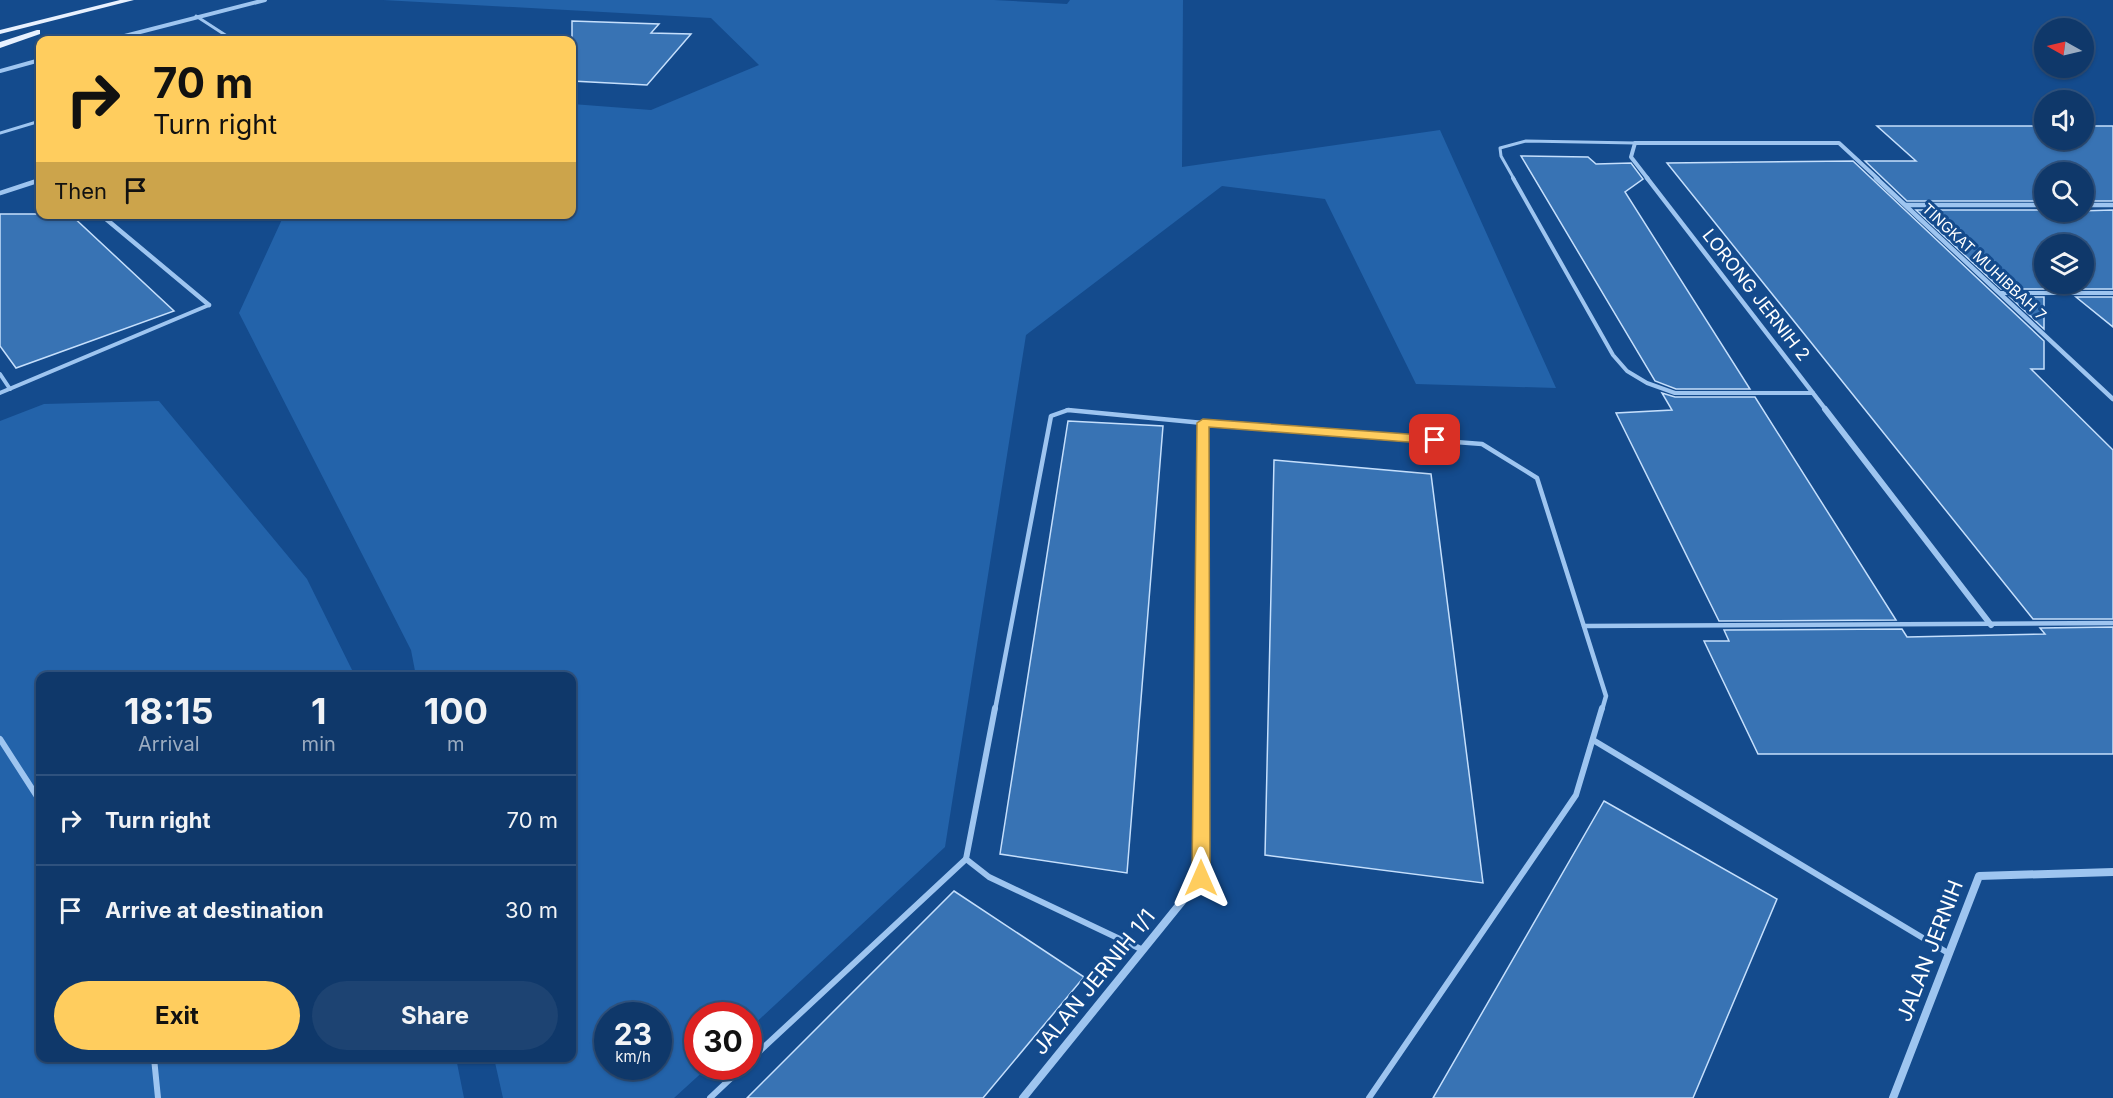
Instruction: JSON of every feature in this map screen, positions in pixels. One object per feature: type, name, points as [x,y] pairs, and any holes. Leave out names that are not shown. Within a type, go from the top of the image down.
[{"type":"main road","points":[[0,33],[130,0]]},
{"type":"main road","points":[[0,45],[108,6]]},
{"type":"street","points":[[124,36],[265,0]]},
{"type":"street","points":[[0,71],[36,61]]},
{"type":"street","name":"TINGKAT MUHIBBAH 7","points":[[1635,143],[1839,143],[2113,399]]},
{"type":"street","name":"LORONG JERNIH 2","points":[[1635,143],[1631,157],[1991,625]]},
{"type":"street","points":[[0,193],[36,181]]},
{"type":"street","points":[[1905,205],[2034,205]]},
{"type":"street","points":[[2094,205],[2113,205]]},
{"type":"street","points":[[106,219],[209,305]]},
{"type":"street","name":"JALAN JERNIH 1/1","points":[[1023,1098],[1201,878],[1203,423]]},
{"type":"street","name":"JALAN JERNIH","points":[[1893,1098],[1979,876],[2113,872]]},
{"type":"lane","points":[[196,16],[227,36]]},
{"type":"lane","points":[[0,133],[36,122]]},
{"type":"lane","points":[[1635,143],[1526,141],[1500,148],[1501,156],[1613,355],[1626,371],[1647,383],[1675,393],[1813,393]]},
{"type":"lane","points":[[2000,294],[2113,293]]},
{"type":"lane","points":[[0,393],[209,305]]},
{"type":"lane","points":[[0,374],[10,389]]},
{"type":"lane","points":[[762,1049],[966,859],[1051,416],[1068,410],[1203,423],[1482,444],[1537,477],[1606,696],[1576,795],[1369,1098]]},
{"type":"lane","points":[[1584,626],[2113,623]]},
{"type":"lane","points":[[0,739],[36,795]]},
{"type":"lane","points":[[1593,740],[1948,953]]},
{"type":"lane","points":[[966,859],[989,877],[1143,950]]},
{"type":"lane","points":[[154,1062],[158,1098]]},
{"type":"lane","points":[[710,1098],[729,1080]]},
{"type":"shaded area","points":[[383,0],[994,0],[1067,4],[1070,0],[1183,0],[1182,167],[1440,130],[1556,388],[1416,384],[1325,199],[1222,186],[1026,335],[945,847],[762,1017],[762,1002],[684,1002],[684,1080],[694,1080],[674,1098],[503,1098],[495,1062],[576,1062],[576,672],[415,672],[411,650],[239,313],[282,219],[576,219],[576,104],[651,110],[759,65],[711,18]]},
{"type":"shaded area","points":[[159,401],[307,579],[353,672],[36,672],[36,1062],[457,1062],[464,1098],[0,1098],[0,421],[44,404]]},
{"type":"building","points":[[572,21],[659,24],[651,33],[691,34],[647,85],[576,81],[576,36],[572,36]]},
{"type":"building","points":[[1877,126],[2034,126],[2034,150],[2094,150],[2094,126],[2113,126],[2113,201],[2094,201],[2094,162],[2034,162],[2034,201],[1907,201],[1865,161],[1916,161]]},
{"type":"building","points":[[1521,156],[1588,157],[1596,164],[1631,163],[1643,179],[1625,192],[1750,389],[1676,389],[1655,381]]},
{"type":"building","points":[[1853,161],[2044,341],[2044,369],[2031,369],[2113,450],[2113,619],[2033,619],[1667,163]]},
{"type":"building","points":[[1916,210],[2034,210],[2034,222],[2094,222],[2094,211],[2113,210],[2113,289],[2094,289],[2094,234],[2034,234],[2034,289],[2001,289]]},
{"type":"building","points":[[0,214],[36,214],[36,219],[75,219],[174,311],[16,368],[0,346]]},
{"type":"building","points":[[2010,297],[2044,297],[2044,329]]},
{"type":"building","points":[[2076,297],[2113,297],[2113,327]]},
{"type":"building","points":[[1662,393],[1675,397],[1755,397],[1896,620],[1719,621],[1616,413],[1672,410]]},
{"type":"building","points":[[1068,421],[1163,426],[1127,873],[1000,854]]},
{"type":"building","points":[[1274,460],[1431,474],[1483,883],[1265,855]]},
{"type":"building","points":[[2113,627],[2113,754],[1758,754],[1704,641],[1729,641],[1724,630],[1902,629],[1907,637],[2045,634],[2040,628]]},
{"type":"building","points":[[1604,801],[1777,899],[1693,1098],[1433,1098]]},
{"type":"building","points":[[954,891],[1084,977],[983,1098],[747,1098]]},
{"type":"route","points":[[1201,878],[1203,423],[1435,440]]}]
